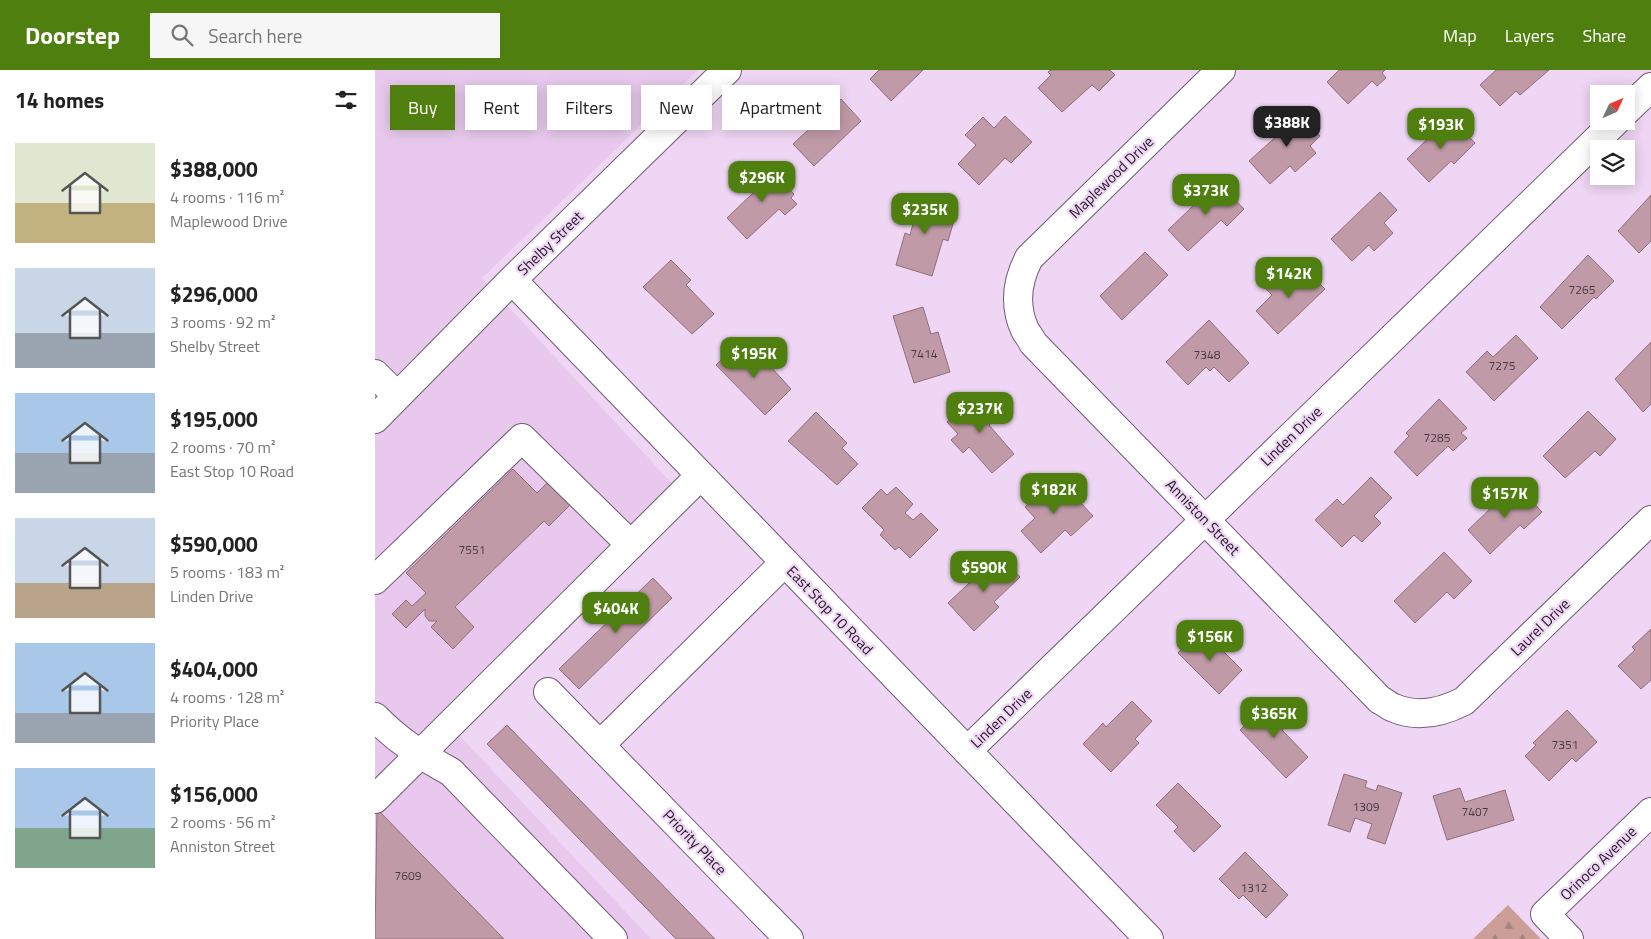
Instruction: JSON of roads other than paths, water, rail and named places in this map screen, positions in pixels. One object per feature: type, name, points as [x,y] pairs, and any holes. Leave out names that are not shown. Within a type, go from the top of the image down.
[{"type":"street","name":"Shelby Street","points":[[375,419],[512,280],[727,70]]},
{"type":"street","name":"Maplewood Drive","points":[[1018,294],[1024,270],[1035,250],[1221,70]]},
{"type":"street","points":[[1635,102],[1651,87]]},
{"type":"street","name":"Linden Drive","points":[[967,751],[1607,130]]},
{"type":"street","name":"East Stop 10 Road","points":[[512,280],[1149,939]]},
{"type":"street","name":"Anniston Street","points":[[1018,294],[1020,317],[1033,343],[1380,700],[1395,709],[1417,713]]},
{"type":"street","points":[[375,374],[397,396]]},
{"type":"street","points":[[375,580],[522,438],[631,545]]},
{"type":"street","points":[[375,800],[701,476]]},
{"type":"street","name":"Laurel Drive","points":[[1417,713],[1444,710],[1469,697],[1651,520]]},
{"type":"street","points":[[600,745],[784,563]]},
{"type":"street","name":"Priority Place","points":[[548,692],[789,939]]},
{"type":"street","points":[[375,717],[393,736],[421,756],[451,772],[613,939]]},
{"type":"street","name":"Orinoco Avenue","points":[[1569,939],[1545,914],[1646,827]]}]
